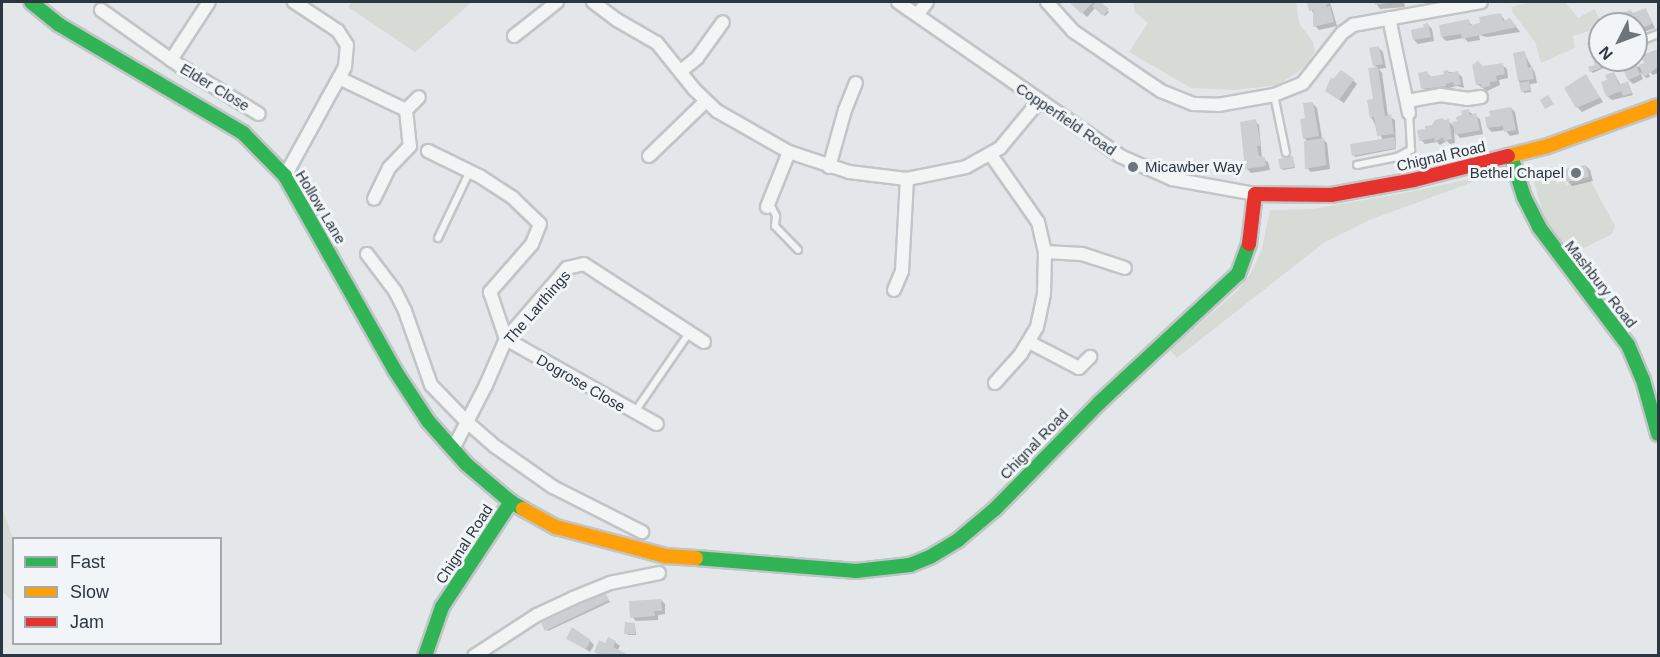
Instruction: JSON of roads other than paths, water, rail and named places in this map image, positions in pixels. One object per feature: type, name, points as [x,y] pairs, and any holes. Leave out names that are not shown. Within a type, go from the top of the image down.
[{"type":"street","name":"Hollow Lane","points":[[32,2],[58,24],[243,134],[285,176],[394,369],[428,421],[466,464],[511,502]]},
{"type":"street","name":"Elder Close","points":[[171,60],[209,2]]},
{"type":"street","points":[[285,176],[345,67],[347,45],[338,31],[294,2]]},
{"type":"street","points":[[514,36],[557,2]]},
{"type":"street","points":[[594,2],[606,12],[657,43],[706,101],[733,121],[789,152],[829,167],[871,176],[907,179],[954,171],[992,155],[1014,135],[1039,101]]},
{"type":"street","name":"Copperfield Road","points":[[898,2],[1120,156],[1172,179],[1255,194]]},
{"type":"street","points":[[917,15],[927,2]]},
{"type":"street","points":[[1047,2],[1073,31],[1161,91],[1194,104],[1274,95],[1303,83],[1342,33],[1353,25],[1481,2]]},
{"type":"street","name":"Elder Close","points":[[101,10],[171,60],[259,114]]},
{"type":"street","points":[[1389,18],[1408,107],[1440,95],[1467,99],[1481,97]]},
{"type":"street","points":[[681,71],[697,58],[723,22]]},
{"type":"street","points":[[339,78],[405,110]]},
{"type":"street","points":[[829,167],[845,110],[856,83]]},
{"type":"street","points":[[405,110],[419,97]]},
{"type":"street","points":[[649,156],[706,101]]},
{"type":"street","name":"Chignal Road","points":[[425,656],[442,607],[511,502],[556,527],[666,556],[856,571],[910,565],[930,557],[977,525],[1099,403],[1228,286],[1238,274],[1247,253],[1255,194],[1331,195],[1414,180],[1584,135],[1659,106]]},
{"type":"street","points":[[374,199],[389,168],[410,146],[405,110]]},
{"type":"street","points":[[428,151],[481,177],[513,198],[540,224],[532,244],[490,292],[506,339]]},
{"type":"street","points":[[768,204],[789,152]]},
{"type":"street","points":[[992,155],[1038,222],[1045,252],[1044,294],[1037,327],[1021,354],[995,383]]},
{"type":"street","name":"Mashbury Road","points":[[1511,156],[1524,197],[1539,227],[1628,345],[1643,380],[1659,434]]},
{"type":"street","points":[[894,290],[902,271],[907,179]]},
{"type":"street","points":[[1045,252],[1082,254],[1125,268]]},
{"type":"street","points":[[367,254],[395,291],[405,311],[431,385],[467,422],[496,447],[553,487],[642,532]]},
{"type":"street","name":"The Larthings","points":[[453,448],[506,339],[567,268],[584,264],[704,342]]},
{"type":"street","name":"Dogrose Close","points":[[506,339],[633,413],[657,424]]},
{"type":"street","points":[[1029,342],[1079,368],[1090,357]]},
{"type":"street","points":[[474,656],[537,615],[578,596],[610,583],[659,573]]},
{"type":"lane","points":[[1274,95],[1286,153]]},
{"type":"lane","points":[[1357,165],[1397,157],[1411,150],[1408,107]]},
{"type":"lane","points":[[438,238],[469,173]]},
{"type":"lane","points":[[768,204],[776,216],[775,226],[798,250]]},
{"type":"lane","points":[[633,413],[689,332]]},
{"type":"place","name":"Micawber Way","points":[[1133,167]]},
{"type":"place","name":"Bethel Chapel","points":[[1576,173]]}]
